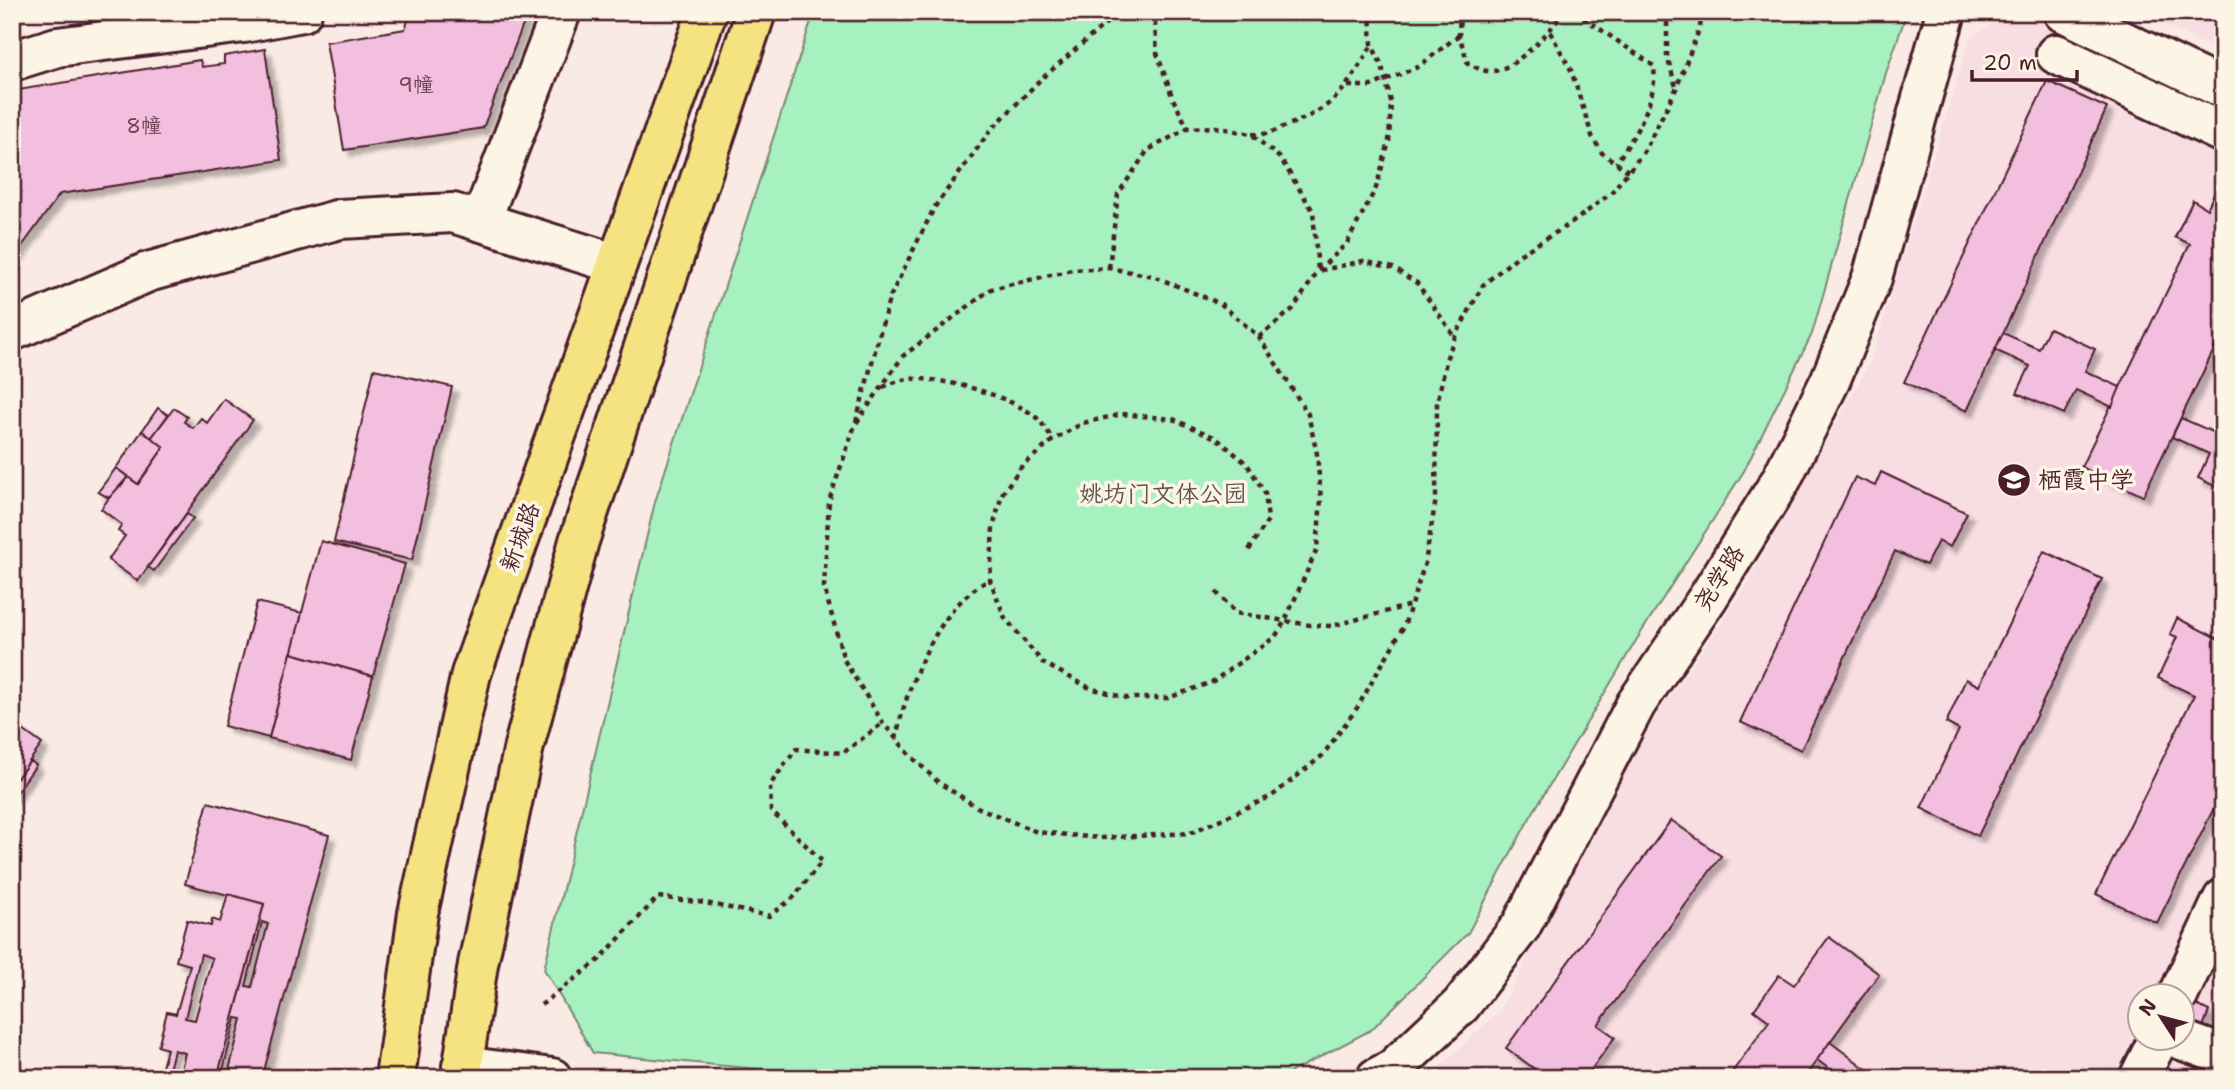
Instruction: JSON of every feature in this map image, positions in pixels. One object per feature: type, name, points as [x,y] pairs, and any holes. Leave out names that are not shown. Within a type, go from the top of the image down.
[{"type":"main road","name":"新城路","points":[[395,1078],[418,913],[471,674],[707,12]]},
{"type":"main road","points":[[462,1072],[478,964],[524,746],[579,541],[756,12]]},
{"type":"street","points":[[12,61],[57,47],[244,23],[302,12]]},
{"type":"street","points":[[481,221],[561,12]]},
{"type":"street","name":"尧学路","points":[[1376,1078],[1393,1069],[1461,1004],[1521,926],[1636,704],[1709,596],[1780,480],[1830,381],[1872,278],[1946,12]]},
{"type":"street","points":[[2063,12],[2223,89]]},
{"type":"street","points":[[2056,54],[2223,133]]},
{"type":"street","points":[[12,331],[148,272],[340,219],[453,213],[617,264]]},
{"type":"street","points":[[2184,982],[2223,899]]},
{"type":"street","points":[[2196,1045],[2223,1055]]},
{"type":"street","points":[[2139,1078],[2152,1052]]},
{"type":"street","points":[[462,1072],[552,1078]]},
{"type":"path","points":[[1119,12],[1039,80],[990,131],[934,208],[889,299],[855,425],[829,501],[824,587],[844,660],[883,723],[938,782],[977,807],[1037,832],[1100,838],[1190,833],[1272,796],[1322,756],[1357,708],[1404,626],[1425,563],[1436,499],[1437,404],[1447,357],[1455,337],[1483,285],[1519,255],[1573,222],[1610,194],[1644,152],[1676,89],[1700,27],[1702,12]]},
{"type":"path","points":[[1154,12],[1157,53],[1173,99],[1188,128]]},
{"type":"path","points":[[1259,337],[1293,309],[1318,271],[1347,243],[1376,188],[1389,142],[1391,102],[1382,65],[1372,45],[1370,12]]},
{"type":"path","points":[[1460,12],[1459,35],[1468,64],[1490,72],[1513,63],[1550,32],[1564,12]]},
{"type":"path","points":[[1575,12],[1654,66],[1655,78],[1638,131],[1616,163]]},
{"type":"path","points":[[1667,12],[1667,56],[1676,89]]},
{"type":"path","points":[[1550,32],[1571,69],[1592,136],[1602,153],[1628,171]]},
{"type":"path","points":[[1348,86],[1371,86],[1418,67],[1459,35]]},
{"type":"path","points":[[1109,268],[1118,194],[1148,150],[1188,128],[1216,127],[1269,135],[1308,118],[1334,102],[1348,86],[1372,45]]},
{"type":"path","points":[[1251,134],[1280,158],[1314,211],[1318,271]]},
{"type":"path","points":[[1318,271],[1363,261],[1393,268],[1417,283],[1455,337]]},
{"type":"path","points":[[855,425],[904,356],[991,289],[1072,270],[1109,268],[1153,276],[1221,304],[1259,337],[1308,414],[1317,454],[1321,499],[1317,549],[1285,621],[1275,637],[1212,682],[1168,698],[1126,698],[1090,688],[1043,663],[1005,618],[990,580],[993,528],[1002,494],[1021,467],[1053,440],[1083,423],[1122,414],[1173,419],[1216,438],[1247,464],[1265,493],[1268,520],[1249,550]]},
{"type":"path","points":[[882,388],[906,379],[935,380],[974,387],[1037,418],[1053,440]]},
{"type":"path","points":[[896,739],[900,716],[920,659],[960,602],[977,586],[990,580]]},
{"type":"path","points":[[1216,592],[1236,613],[1332,626],[1412,605]]},
{"type":"path","points":[[541,1004],[599,960],[658,897],[769,916],[793,898],[822,861],[771,811],[770,785],[796,748],[843,753],[883,723]]},
{"type":"shaded area","name":"栖霞中学","points":[[2011,12],[2023,12],[2223,110],[2223,1078],[1428,1078],[1500,1010],[1579,861],[1638,741],[1740,597],[1870,363],[1970,38]]},
{"type":"shaded area","points":[[2138,12],[2223,12],[2223,53]]},
{"type":"green space","name":"姚坊门文体公园","points":[[814,12],[1907,12],[1886,73],[1812,334],[1744,471],[1637,639],[1528,821],[1468,933],[1371,1030],[1280,1078],[849,1078],[593,1053],[544,969],[655,502]]},
{"type":"building","points":[[411,12],[528,12],[483,128],[344,150],[326,42],[405,29]]},
{"type":"building","points":[[265,49],[281,160],[60,194],[12,260],[12,91],[200,60],[202,67],[224,64],[224,56]]},
{"type":"building","points":[[2047,81],[2107,108],[1967,411],[1904,382]]},
{"type":"building","points":[[2223,175],[2223,331],[2143,496],[2081,467],[2190,244],[2175,237],[2193,200],[2207,209]]},
{"type":"building","points":[[2049,328],[2095,349],[2085,371],[2120,387],[2112,407],[2076,390],[2064,414],[2017,393],[2030,366],[1995,350],[2003,333],[2039,349]]},
{"type":"building","points":[[374,369],[452,387],[412,560],[334,542]]},
{"type":"building","points":[[224,399],[253,420],[138,581],[108,560],[125,536],[118,531],[122,525],[101,509],[119,484],[121,486],[128,477],[138,484],[164,447],[151,438],[174,408],[187,417],[184,422],[193,428],[201,418],[207,423]]},
{"type":"building","points":[[158,408],[168,415],[151,438],[142,431]]},
{"type":"building","points":[[2223,417],[2223,490],[2198,478],[2209,454],[2172,437],[2181,418],[2215,433]]},
{"type":"building","points":[[142,431],[164,447],[138,484],[116,468]]},
{"type":"building","points":[[116,468],[128,477],[109,498],[98,492]]},
{"type":"building","points":[[1881,472],[1967,513],[1950,547],[1938,541],[1926,565],[1895,551],[1801,750],[1740,722],[1855,477],[1875,486]]},
{"type":"building","points":[[187,514],[193,518],[154,571],[148,567]]},
{"type":"building","points":[[321,541],[405,564],[373,676],[291,653]]},
{"type":"building","points":[[2044,551],[2102,579],[1978,836],[1921,808],[1959,730],[1946,723],[1966,679],[1979,686]]},
{"type":"building","points":[[257,602],[302,613],[269,738],[224,726]]},
{"type":"building","points":[[2177,618],[2223,641],[2223,790],[2157,923],[2096,894],[2194,695],[2158,678],[2177,637],[2170,634]]},
{"type":"building","points":[[291,653],[373,676],[351,760],[269,738]]},
{"type":"building","points":[[12,722],[42,744],[12,785]]},
{"type":"building","points":[[30,761],[36,765],[12,799],[12,785]]},
{"type":"building","points":[[208,802],[329,835],[262,1078],[227,1078],[242,1019],[236,1018],[221,1078],[217,1078],[264,904],[185,884]],"holes":[[[262,922],[268,924],[252,987],[246,986]]]},
{"type":"building","points":[[1671,820],[1721,856],[1598,1025],[1615,1037],[1585,1078],[1547,1078],[1506,1048]]},
{"type":"building","points":[[228,894],[264,904],[217,1078],[179,1078],[185,1053],[174,1050],[167,1078],[159,1078],[167,1049],[158,1046],[167,1012],[176,1014],[190,965],[176,961],[187,920],[211,926],[212,919],[220,922]],"holes":[[[201,954],[212,958],[195,1020],[185,1018]]]},
{"type":"building","points":[[1829,937],[1879,974],[1804,1078],[1728,1078],[1769,1021],[1754,1010],[1779,975],[1794,985]]},
{"type":"building","points":[[2196,1005],[2209,1011],[2201,1032],[2196,1030]]},
{"type":"building","points":[[1830,1042],[1878,1078],[1842,1078],[1817,1060]]},
{"type":"place","name":"栖霞中学","points":[[2014,480]]}]
